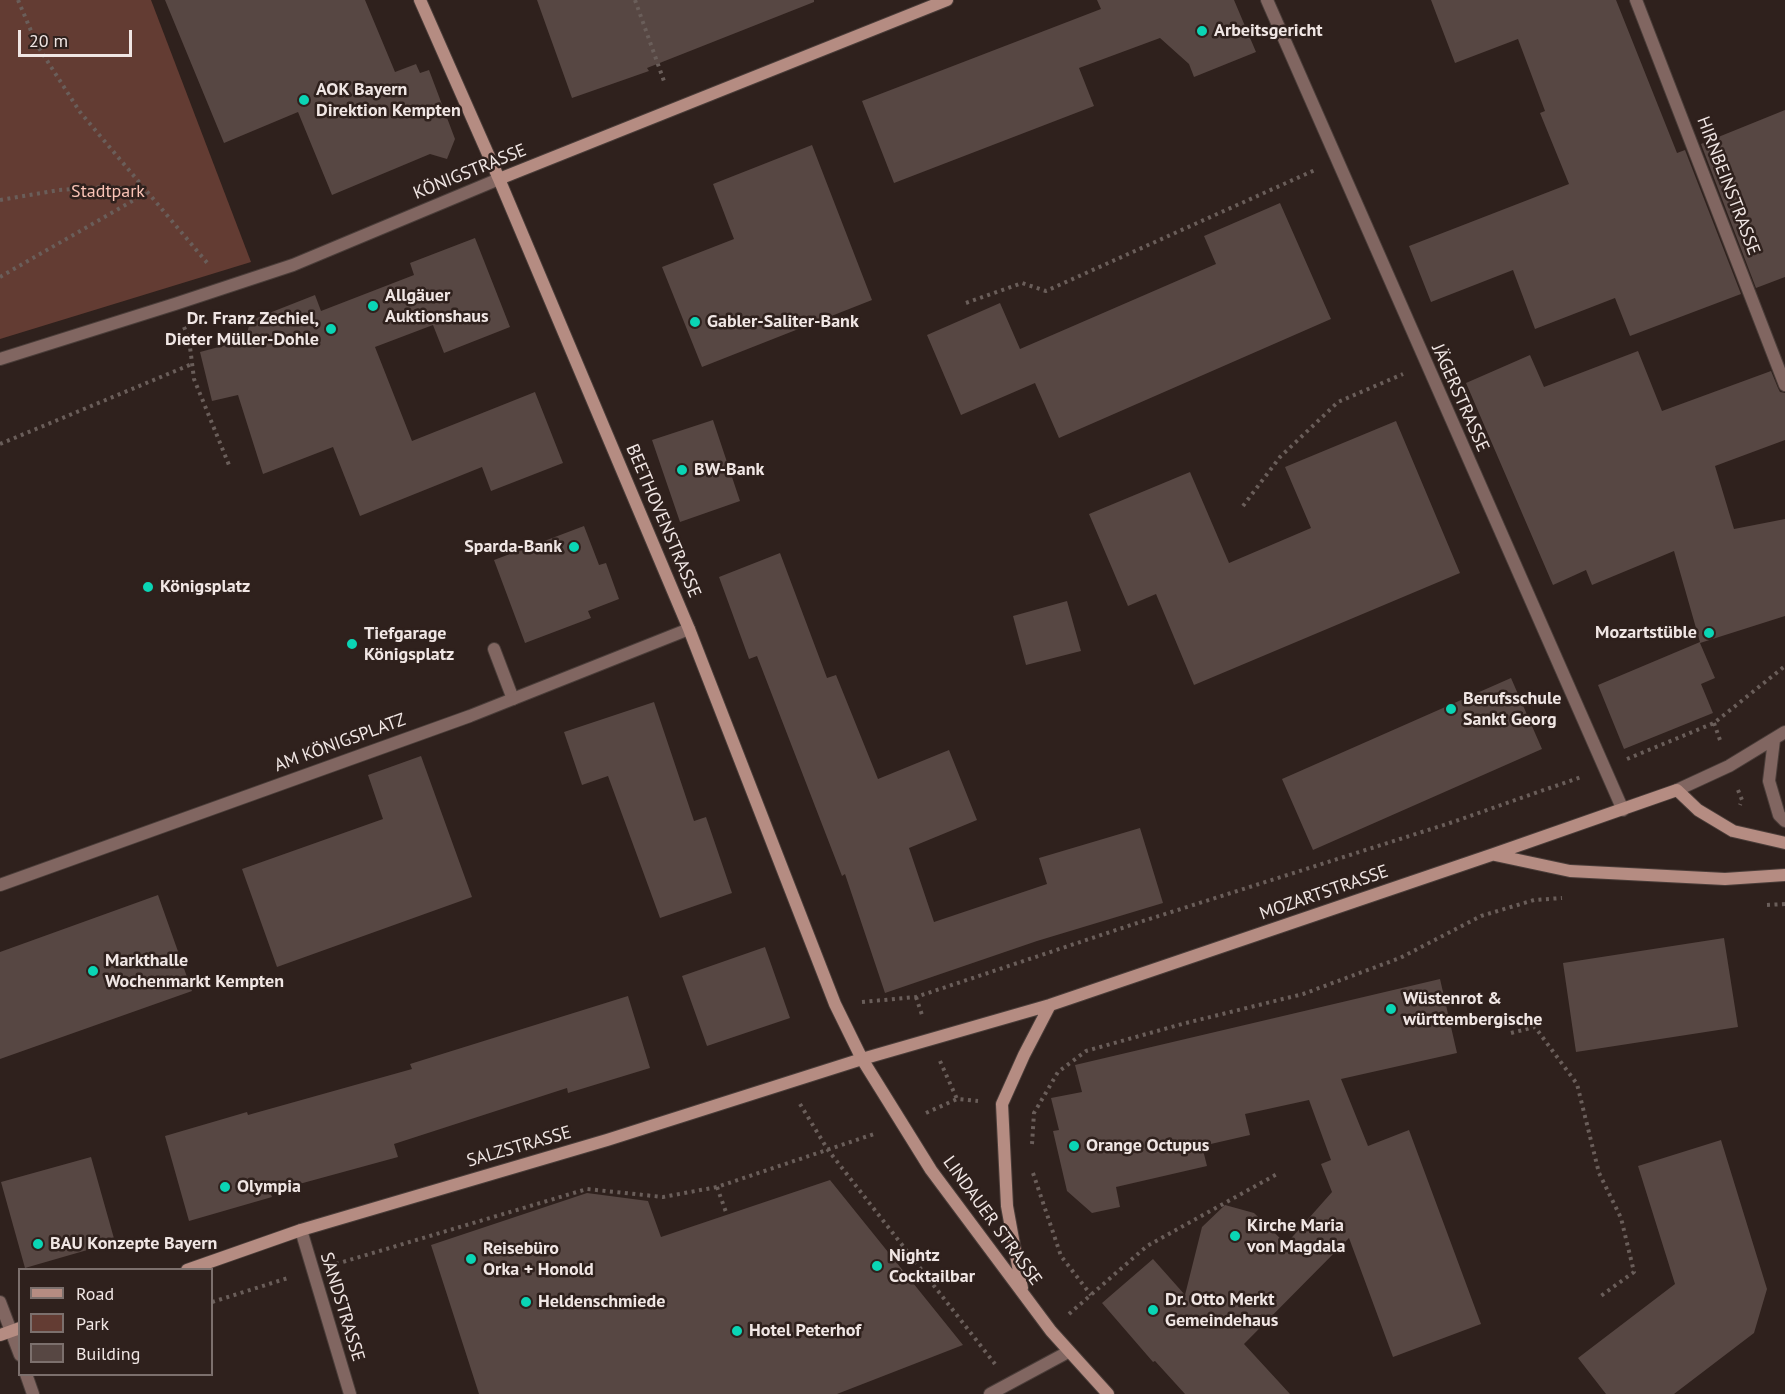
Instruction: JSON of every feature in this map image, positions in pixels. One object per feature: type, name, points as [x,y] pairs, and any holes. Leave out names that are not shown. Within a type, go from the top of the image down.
[{"type":"street","name":"BEETHOVENSTRASSE","points":[[420,0],[690,629],[835,1004],[862,1059]]},
{"type":"street","name":"KÖNIGSTRASSE","points":[[0,359],[293,265],[947,0]]},
{"type":"street","name":"JÄGERSTRASSE","points":[[1267,0],[1623,810]]},
{"type":"street","name":"HIRNBEINSTRASSE","points":[[1636,0],[1785,385]]},
{"type":"street","name":"AM KÖNIGSPLATZ","points":[[0,885],[470,716],[690,629]]},
{"type":"street","points":[[494,649],[513,699]]},
{"type":"street","name":"MOZARTSTRASSE","points":[[862,1059],[1050,1005],[1623,810],[1677,790],[1729,766],[1785,732]]},
{"type":"street","points":[[1774,740],[1769,781],[1779,815],[1785,821]]},
{"type":"street","points":[[1677,790],[1698,810],[1733,831],[1785,843]]},
{"type":"street","points":[[1494,854],[1570,871],[1725,879],[1785,874]]},
{"type":"street","points":[[1023,1293],[1006,1206],[1002,1104],[1023,1055],[1050,1005]]},
{"type":"street","name":"SALZSTRASSE","points":[[190,1268],[301,1230],[607,1140],[862,1059]]},
{"type":"street","name":"LINDAUER STRASSE","points":[[862,1059],[931,1170],[1051,1331],[1108,1394]]},
{"type":"street","name":"SANDSTRASSE","points":[[301,1230],[350,1394]]},
{"type":"street","points":[[0,1302],[18,1351]]},
{"type":"street","points":[[990,1394],[1068,1352]]},
{"type":"street","points":[[27,1376],[33,1394]]},
{"type":"path","points":[[18,0],[37,45],[80,112],[227,286]]},
{"type":"path","points":[[635,0],[674,110]]},
{"type":"path","points":[[966,303],[1022,283],[1046,291],[1337,161]]},
{"type":"path","points":[[0,200],[59,190],[108,187],[148,192]]},
{"type":"path","points":[[0,277],[148,192]]},
{"type":"path","points":[[175,304],[189,339],[194,379],[229,465]]},
{"type":"path","points":[[0,444],[192,364]]},
{"type":"path","points":[[1244,506],[1280,457],[1338,402],[1426,365]]},
{"type":"path","points":[[835,1004],[916,997],[1140,922],[1447,824],[1604,769],[1714,723],[1785,666]]},
{"type":"path","points":[[1032,1146],[1034,1113],[1058,1072],[1086,1051],[1303,994],[1400,958],[1481,916],[1534,900],[1564,897]]},
{"type":"path","points":[[1759,905],[1785,904]]},
{"type":"path","points":[[1511,1033],[1535,1027],[1577,1084],[1599,1173],[1621,1218],[1634,1272],[1598,1298]]},
{"type":"path","points":[[787,1083],[828,1150],[1011,1384]]},
{"type":"path","points":[[213,1302],[587,1189],[663,1197],[717,1187],[902,1124],[957,1099]]},
{"type":"path","points":[[1031,1167],[1060,1256],[1091,1295]]},
{"type":"path","points":[[1051,1331],[1147,1246],[1279,1173]]},
{"type":"path","points":[[717,1187],[727,1215]]},
{"type":"green space","name":"Stadtpark","points":[[0,0],[151,0],[251,262],[0,339]]},
{"type":"building","points":[[165,0],[365,0],[395,72],[416,64],[420,73],[429,70],[455,139],[447,159],[430,154],[332,195],[298,112],[224,143]]},
{"type":"building","points":[[537,0],[814,0],[814,2],[647,68],[649,71],[572,98]]},
{"type":"building","points":[[1097,0],[1234,0],[1256,52],[1194,77],[1189,64],[1160,38],[1079,68],[1094,106],[894,183],[862,101],[1101,9]]},
{"type":"building","points":[[1431,0],[1616,0],[1677,153],[1685,150],[1741,294],[1630,336],[1615,298],[1535,329],[1513,270],[1431,302],[1409,246],[1569,184],[1540,113],[1545,111],[1518,39],[1455,63]]},
{"type":"building","points":[[1785,110],[1785,277],[1756,288],[1701,144]]},
{"type":"building","points":[[812,145],[872,300],[702,367],[662,267],[734,239],[713,184]]},
{"type":"building","points":[[1280,203],[1331,319],[1059,438],[1035,383],[961,415],[927,335],[1000,303],[1020,349],[1216,264],[1204,236]]},
{"type":"building","points":[[475,238],[510,327],[444,353],[433,325],[375,347],[412,441],[535,392],[563,463],[491,491],[482,467],[360,516],[333,447],[263,474],[238,395],[212,401],[200,352],[245,340],[249,326],[254,319],[315,295],[321,311],[414,275],[410,263]]},
{"type":"building","points":[[1638,351],[1662,411],[1771,371],[1780,392],[1785,393],[1785,440],[1715,466],[1734,529],[1785,519],[1785,616],[1700,643],[1715,678],[1701,684],[1713,713],[1624,749],[1598,685],[1700,642],[1674,551],[1592,585],[1586,570],[1553,585],[1466,383],[1530,355],[1544,387]]},
{"type":"building","points":[[713,420],[740,501],[680,522],[652,440]]},
{"type":"building","points":[[1396,421],[1460,573],[1194,685],[1156,594],[1128,606],[1089,514],[1190,472],[1229,563],[1311,528],[1285,467]]},
{"type":"building","points":[[584,526],[599,565],[606,563],[619,599],[588,611],[591,618],[525,643],[494,560]]},
{"type":"building","points":[[780,553],[827,678],[836,675],[878,779],[949,750],[977,820],[909,848],[934,922],[1047,884],[1039,858],[1140,828],[1163,903],[1037,941],[885,993],[845,874],[842,876],[757,656],[749,659],[719,577]]},
{"type":"building","points":[[1067,601],[1081,651],[1026,665],[1013,616]]},
{"type":"building","points":[[1511,678],[1542,749],[1313,850],[1282,779]]},
{"type":"building","points":[[654,702],[694,821],[706,817],[732,893],[660,918],[608,776],[582,785],[564,732]]},
{"type":"building","points":[[421,756],[472,897],[277,967],[242,869],[383,819],[368,775]]},
{"type":"building","name":"Markthalle Wochenmarkt Kempten","points":[[158,895],[192,991],[0,1059],[0,952]]},
{"type":"building","points":[[1724,938],[1738,1027],[1576,1052],[1563,963]]},
{"type":"building","points":[[765,947],[790,1018],[707,1046],[682,976]]},
{"type":"building","points":[[1440,979],[1457,1053],[1341,1079],[1368,1146],[1409,1130],[1481,1324],[1393,1357],[1349,1238],[1244,1344],[1290,1394],[1185,1394],[1155,1361],[1153,1362],[1102,1303],[1153,1259],[1185,1295],[1202,1227],[1225,1205],[1254,1213],[1286,1244],[1332,1192],[1321,1164],[1331,1160],[1309,1100],[1245,1114],[1250,1135],[1202,1146],[1207,1166],[1116,1187],[1120,1207],[1092,1213],[1067,1191],[1053,1131],[1059,1130],[1051,1098],[1082,1092],[1075,1065]]},
{"type":"building","points":[[628,996],[650,1068],[568,1093],[567,1088],[394,1144],[398,1157],[270,1192],[272,1197],[189,1221],[165,1136],[412,1069],[410,1064]]},
{"type":"building","points":[[1721,1140],[1767,1289],[1754,1333],[1674,1394],[1606,1394],[1578,1358],[1675,1284],[1638,1166]]},
{"type":"building","points":[[91,1157],[115,1242],[25,1268],[1,1182]]},
{"type":"building","points":[[830,1180],[963,1345],[837,1394],[479,1394],[431,1245],[587,1193],[648,1201],[661,1237]]},
{"type":"place","name":"Arbeitsgericht","points":[[1202,31]]},
{"type":"place","name":"AOK Bayern Direktion Kempten","points":[[304,100]]},
{"type":"place","name":"Allgäuer Auktionshaus","points":[[373,306]]},
{"type":"place","name":"Gabler-Saliter-Bank","points":[[695,322]]},
{"type":"place","name":"Dr. Franz Zechiel, Dieter Müller-Dohle","points":[[331,329]]},
{"type":"place","name":"BW-Bank","points":[[682,470]]},
{"type":"place","name":"Sparda-Bank","points":[[574,547]]},
{"type":"place","name":"Königsplatz","points":[[148,587]]},
{"type":"place","name":"Mozartstüble","points":[[1709,633]]},
{"type":"place","name":"Tiefgarage Königsplatz","points":[[352,644]]},
{"type":"place","name":"Berufsschule Sankt Georg","points":[[1451,709]]},
{"type":"place","name":"Markthalle Wochenmarkt Kempten","points":[[93,971]]},
{"type":"place","name":"Wüstenrot & württembergische","points":[[1391,1009]]},
{"type":"place","name":"Orange Octupus","points":[[1074,1146]]},
{"type":"place","name":"Olympia","points":[[225,1187]]},
{"type":"place","name":"Kirche Maria von Magdala","points":[[1235,1236]]},
{"type":"place","name":"BAU Konzepte Bayern","points":[[38,1244]]},
{"type":"place","name":"Reisebüro Orka + Honold","points":[[471,1259]]},
{"type":"place","name":"Nightz Cocktailbar","points":[[877,1266]]},
{"type":"place","name":"Heldenschmiede","points":[[526,1302]]},
{"type":"place","name":"Dr. Otto Merkt Gemeindehaus","points":[[1153,1310]]},
{"type":"place","name":"Hotel Peterhof","points":[[737,1331]]}]
